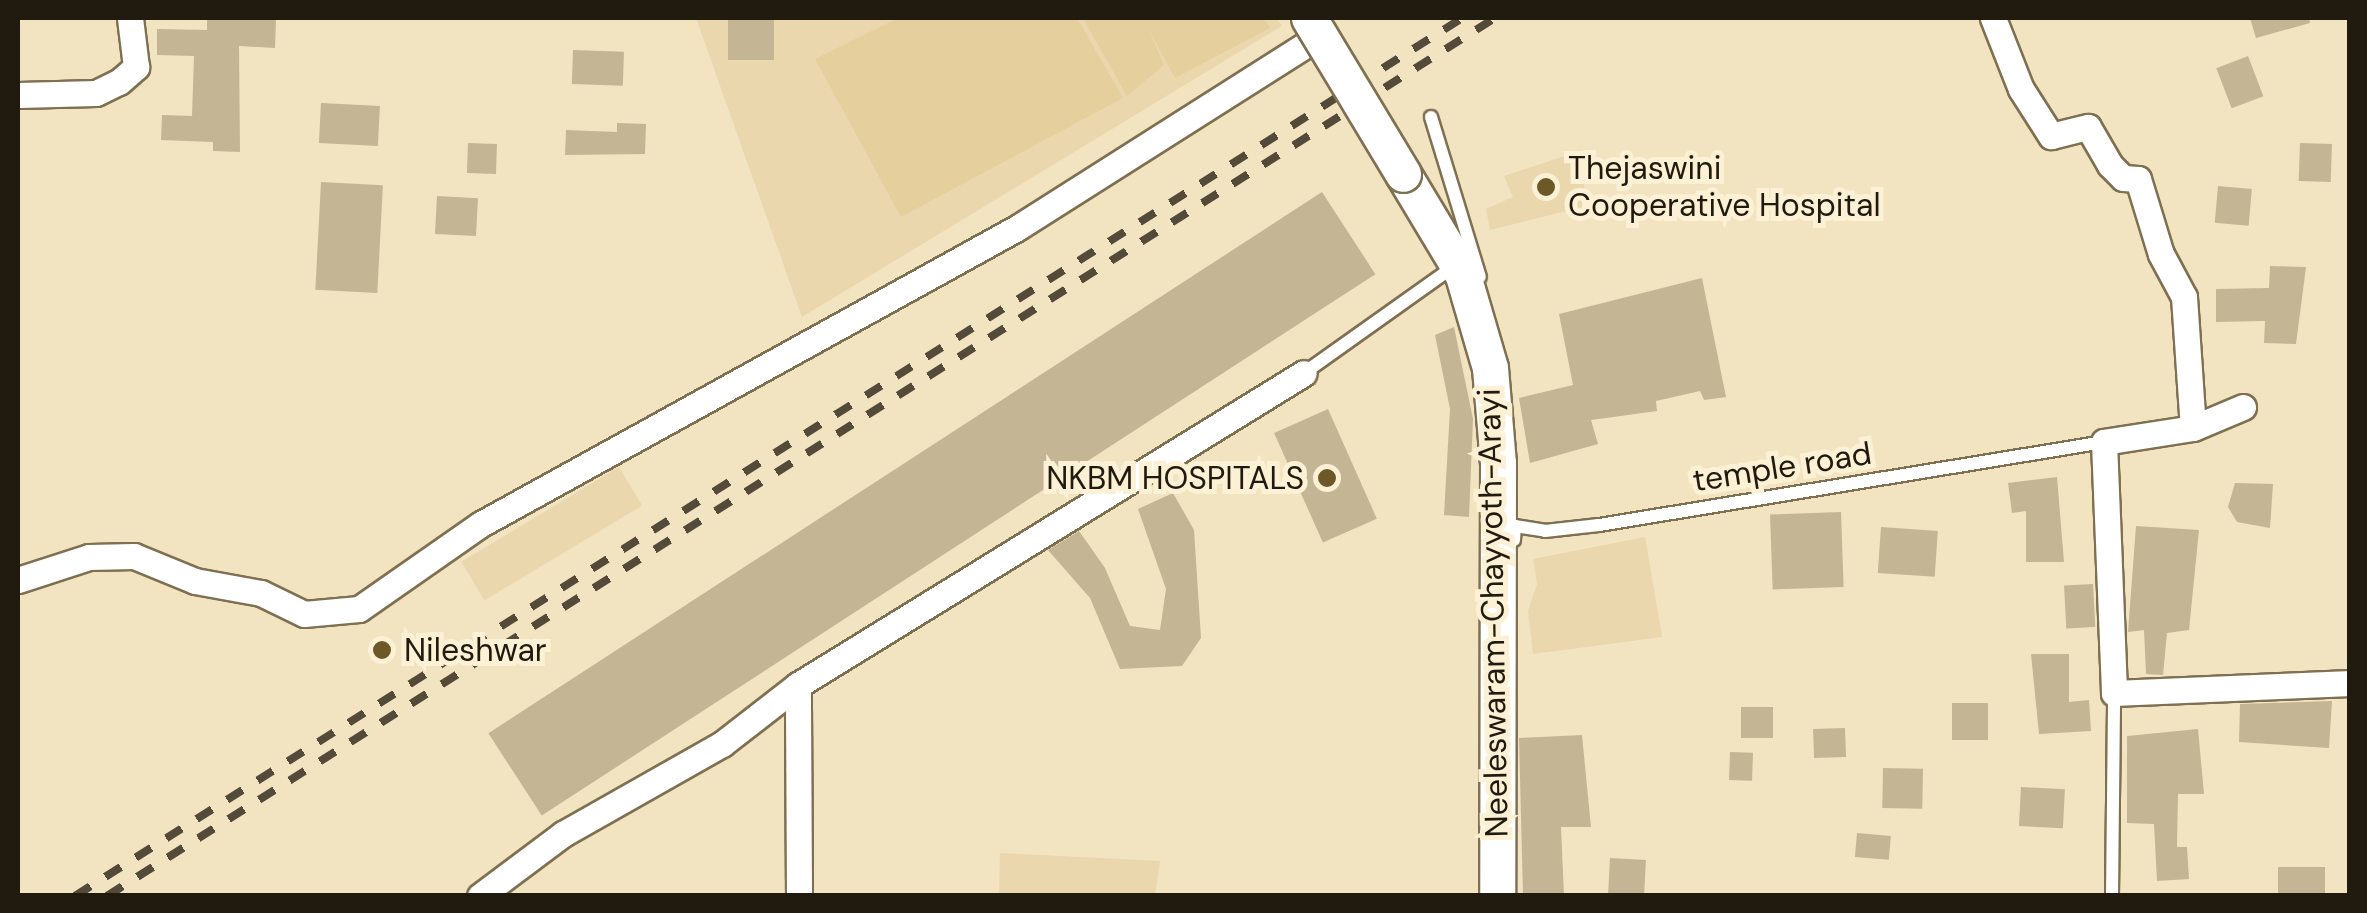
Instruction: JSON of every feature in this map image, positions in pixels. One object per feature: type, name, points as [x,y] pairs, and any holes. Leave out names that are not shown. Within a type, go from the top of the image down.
[{"type":"main road","name":"Neeleswaram-Chayyoth-Arayi","points":[[1308,18],[1462,272],[1490,368],[1497,560],[1497,896]]},
{"type":"street","points":[[18,95],[96,92],[119,82],[136,67],[130,18]]},
{"type":"street","points":[[18,580],[89,557],[134,556],[195,580],[261,593],[304,614],[360,609],[481,524],[1017,228],[1308,43],[1320,18]]},
{"type":"street","points":[[1993,18],[2021,89],[2051,136],[2088,127],[2110,166],[2123,178],[2138,179],[2161,254],[2184,297],[2193,428]]},
{"type":"street","points":[[480,896],[562,834],[722,744],[798,685],[1304,373]]},
{"type":"street","points":[[2243,407],[2193,428],[2104,442],[2114,693],[2350,683]]},
{"type":"street","points":[[798,685],[799,896]]},
{"type":"lane","points":[[1304,373],[1449,270],[1482,375],[1480,558],[1513,558],[1515,526],[1508,411],[1496,350],[1432,117]]},
{"type":"lane","name":"temple road","points":[[1515,526],[1544,531],[1599,525],[2104,442]]},
{"type":"lane","points":[[2112,896],[2114,693]]},
{"type":"shaded area","points":[[696,18],[1277,18],[1282,26],[802,317]]},
{"type":"shaded area","points":[[898,18],[1077,18],[1123,98],[901,217],[815,59]]},
{"type":"shaded area","points":[[1083,18],[1264,18],[1270,28],[1175,78],[1148,28],[1164,65],[1127,96]]},
{"type":"shaded area","name":"Thejaswini Cooperative Hospital","points":[[1580,151],[1586,206],[1490,230],[1486,209],[1513,197],[1504,176]]},
{"type":"shaded area","points":[[619,467],[642,506],[484,600],[461,562]]},
{"type":"shaded area","points":[[1645,537],[1662,637],[1533,654],[1528,611],[1537,584],[1533,559]]},
{"type":"shaded area","points":[[1000,853],[1160,861],[1155,895],[999,895]]},
{"type":"building","points":[[207,18],[276,18],[275,48],[239,46],[240,152],[213,151],[213,142],[161,140],[162,115],[192,116],[194,56],[157,55],[157,29],[207,30]]},
{"type":"building","points":[[728,18],[774,18],[774,60],[728,60]]},
{"type":"building","points":[[2250,18],[2309,18],[2310,23],[2256,38]]},
{"type":"building","points":[[573,50],[624,52],[623,86],[572,84]]},
{"type":"building","points":[[2248,56],[2263,96],[2232,108],[2216,68]]},
{"type":"building","points":[[321,103],[380,106],[378,146],[319,143]]},
{"type":"building","points":[[617,123],[646,124],[645,154],[565,155],[566,130],[617,132]]},
{"type":"building","points":[[468,143],[497,144],[496,174],[467,173]]},
{"type":"building","points":[[2300,143],[2332,144],[2331,182],[2299,181]]},
{"type":"building","points":[[321,182],[383,185],[377,293],[315,290]]},
{"type":"building","points":[[2218,186],[2252,189],[2249,226],[2215,223]]},
{"type":"building","points":[[1322,192],[1375,274],[542,816],[488,733]]},
{"type":"building","points":[[437,196],[478,198],[476,236],[435,234]]},
{"type":"building","points":[[2270,266],[2306,267],[2296,344],[2264,343],[2265,321],[2216,322],[2216,289],[2269,288]]},
{"type":"building","points":[[1702,278],[1726,397],[1704,400],[1700,391],[1656,401],[1657,411],[1591,420],[1598,444],[1530,463],[1519,398],[1573,385],[1559,314]]},
{"type":"building","points":[[1454,327],[1473,419],[1469,517],[1444,515],[1450,409],[1435,335]]},
{"type":"building","name":"NKBM HOSPITALS","points":[[1328,409],[1377,519],[1323,543],[1274,433]]},
{"type":"building","points":[[2057,477],[2064,562],[2026,562],[2026,511],[2012,513],[2008,483]]},
{"type":"building","points":[[2235,483],[2273,484],[2270,528],[2237,522],[2228,507]]},
{"type":"building","points":[[1173,493],[1194,530],[1201,638],[1182,666],[1120,669],[1090,598],[1048,550],[1079,531],[1105,568],[1130,626],[1160,630],[1166,589],[1138,509]]},
{"type":"building","points":[[1841,512],[1844,587],[1773,589],[1770,514]]},
{"type":"building","points":[[2136,526],[2199,530],[2189,630],[2167,633],[2163,675],[2146,674],[2144,630],[2128,632]]},
{"type":"building","points":[[1881,527],[1938,531],[1935,577],[1878,573]]},
{"type":"building","points":[[2093,584],[2095,627],[2066,628],[2064,586]]},
{"type":"building","points":[[2031,654],[2069,654],[2069,702],[2089,700],[2091,731],[2039,734]]},
{"type":"building","points":[[2332,701],[2329,748],[2239,742],[2240,704]]},
{"type":"building","points":[[1952,703],[1988,703],[1988,740],[1952,740]]},
{"type":"building","points":[[1741,707],[1773,707],[1773,738],[1741,738]]},
{"type":"building","points":[[1845,728],[1846,757],[1814,758],[1813,729]]},
{"type":"building","points":[[2198,729],[2204,794],[2178,794],[2177,847],[2187,847],[2189,879],[2157,881],[2154,824],[2127,823],[2127,736]]},
{"type":"building","points":[[1582,735],[1591,827],[1561,827],[1564,896],[1523,896],[1519,738]]},
{"type":"building","points":[[1730,752],[1753,753],[1752,781],[1729,780]]},
{"type":"building","points":[[1883,768],[1923,769],[1922,809],[1882,808]]},
{"type":"building","points":[[2021,787],[2065,789],[2063,828],[2019,826]]},
{"type":"building","points":[[1857,833],[1891,836],[1889,860],[1855,857]]},
{"type":"building","points":[[1610,858],[1646,860],[1644,896],[1608,896]]},
{"type":"building","points":[[2278,867],[2325,867],[2325,896],[2278,896]]},
{"type":"railway","points":[[75,896],[1462,18]]},
{"type":"railway","points":[[107,896],[1495,18]]},
{"type":"place","name":"Thejaswini Cooperative Hospital","points":[[1546,187]]},
{"type":"place","name":"NKBM HOSPITALS","points":[[1327,478]]},
{"type":"place","name":"Nileshwar","points":[[382,650]]}]
